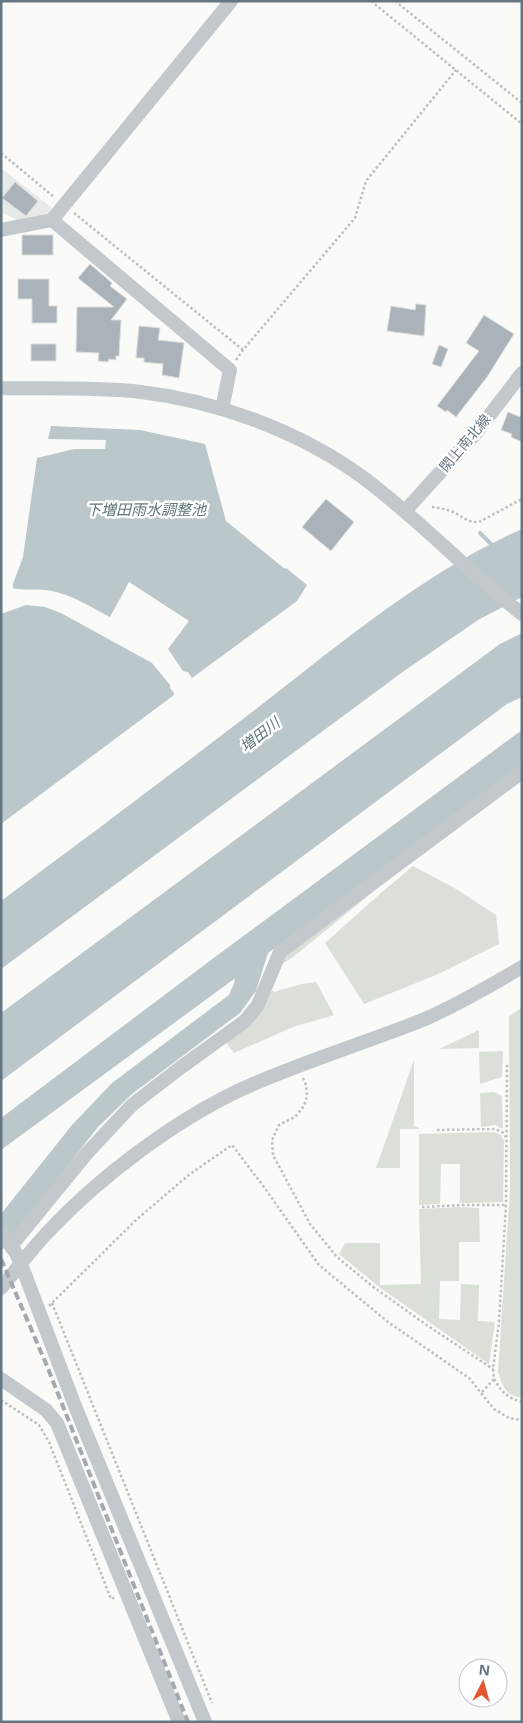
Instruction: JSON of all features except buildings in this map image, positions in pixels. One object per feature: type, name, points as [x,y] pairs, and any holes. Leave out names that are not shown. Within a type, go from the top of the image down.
[{"type":"street","points":[[1,230],[52,220],[230,1]]},
{"type":"street","points":[[52,220],[230,370],[222,409]]},
{"type":"street","name":"閖上南北線","points":[[405,511],[476,432],[522,373]]},
{"type":"street","points":[[1,388],[94,389],[166,396],[222,409],[258,421],[296,437],[361,476],[405,511],[518,612]]},
{"type":"street","points":[[205,1722],[86,1431],[22,1264],[7,1241],[132,1106],[180,1068],[245,1021],[258,1005],[280,952],[522,772]]},
{"type":"street","points":[[1,1288],[47,1233],[91,1190],[150,1144],[199,1111],[250,1085],[426,1018],[484,990],[522,967]]},
{"type":"street","points":[[1,1379],[46,1410],[57,1423],[179,1722]]},
{"type":"path","points":[[371,1],[522,124]]},
{"type":"path","points":[[395,1],[522,103]]},
{"type":"path","points":[[230,370],[243,350],[355,218],[366,181],[456,70]]},
{"type":"path","points":[[1,153],[243,350]]},
{"type":"path","points":[[432,508],[442,508],[453,512],[461,518],[479,522],[522,500]]},
{"type":"path","points":[[506,1064],[506,1206],[499,1322],[493,1369],[494,1378],[501,1391],[512,1400],[522,1402]]},
{"type":"path","points":[[297,1066],[306,1085],[307,1096],[304,1106],[295,1117],[279,1125],[272,1140],[273,1155],[310,1224],[337,1257],[372,1286],[493,1369]]},
{"type":"path","points":[[437,1130],[495,1129],[502,1132],[507,1138]]},
{"type":"path","points":[[41,1314],[137,1219],[190,1174],[232,1145],[319,1265],[388,1322],[469,1378],[494,1408],[509,1418],[522,1420]]},
{"type":"path","points":[[422,1207],[463,1205],[506,1206]]},
{"type":"path","points":[[52,1303],[213,1703]]},
{"type":"path","points":[[482,1393],[494,1378]]},
{"type":"path","points":[[1,1400],[43,1430],[111,1598],[127,1592]]},
{"type":"shaded area","points":[[1,168],[52,208],[49,213],[19,221],[3,213],[1,208]]},
{"type":"shaded area","points":[[411,861],[293,957],[280,965],[282,956]]},
{"type":"shaded area","points":[[413,866],[456,889],[496,915],[499,944],[436,975],[364,1004],[325,943]]},
{"type":"shaded area","points":[[316,982],[334,1015],[293,1027],[234,1053],[225,1041],[255,1019],[264,1009],[272,990],[274,992]]},
{"type":"shaded area","points":[[522,1008],[522,1398],[512,1395],[506,1390],[498,1372],[510,1190],[509,1016]]},
{"type":"shaded area","points":[[479,1030],[479,1048],[439,1049]]},
{"type":"shaded area","points":[[503,1051],[502,1077],[480,1084],[479,1052]]},
{"type":"shaded area","points":[[414,1060],[414,1126],[419,1129],[400,1129],[400,1168],[376,1168]]},
{"type":"shaded area","points":[[494,1092],[502,1096],[503,1129],[495,1125],[481,1127],[480,1093]]},
{"type":"shaded area","points":[[494,1132],[501,1135],[504,1141],[503,1202],[460,1203],[460,1164],[441,1164],[440,1204],[419,1205],[419,1134]]},
{"type":"shaded area","points":[[479,1208],[480,1242],[459,1242],[459,1281],[440,1281],[439,1319],[460,1320],[461,1284],[479,1285],[478,1321],[495,1322],[489,1364],[379,1287],[339,1254],[345,1243],[380,1243],[380,1285],[421,1284],[419,1209]]},
{"type":"water","name":"下増田雨水調整池","points":[[51,426],[140,430],[205,444],[226,521],[307,585],[297,601],[192,678],[188,672],[183,671],[168,649],[189,621],[129,582],[110,617],[60,593],[47,590],[13,588],[23,557],[37,458],[74,449],[105,449],[106,440],[48,439]]},
{"type":"water","name":"増田川","points":[[522,529],[522,597],[478,620],[404,671],[1,969],[1,901],[388,608],[453,565]]},
{"type":"water","points":[[26,605],[45,607],[61,613],[152,663],[170,685],[174,695],[1,824],[1,614]]},
{"type":"water","points":[[522,633],[522,697],[507,704],[1,1081],[1,1013],[500,644]]},
{"type":"water","points":[[522,730],[522,764],[268,953],[256,991],[240,1013],[132,1094],[98,1127],[1,1251],[1,1214],[72,1125],[112,1083],[229,995],[235,981],[234,979],[1,1150],[1,1118]]},
{"type":"waterway","points":[[480,533],[494,547]]},
{"type":"railway","points":[[1,1259],[47,1366],[188,1722]]}]
